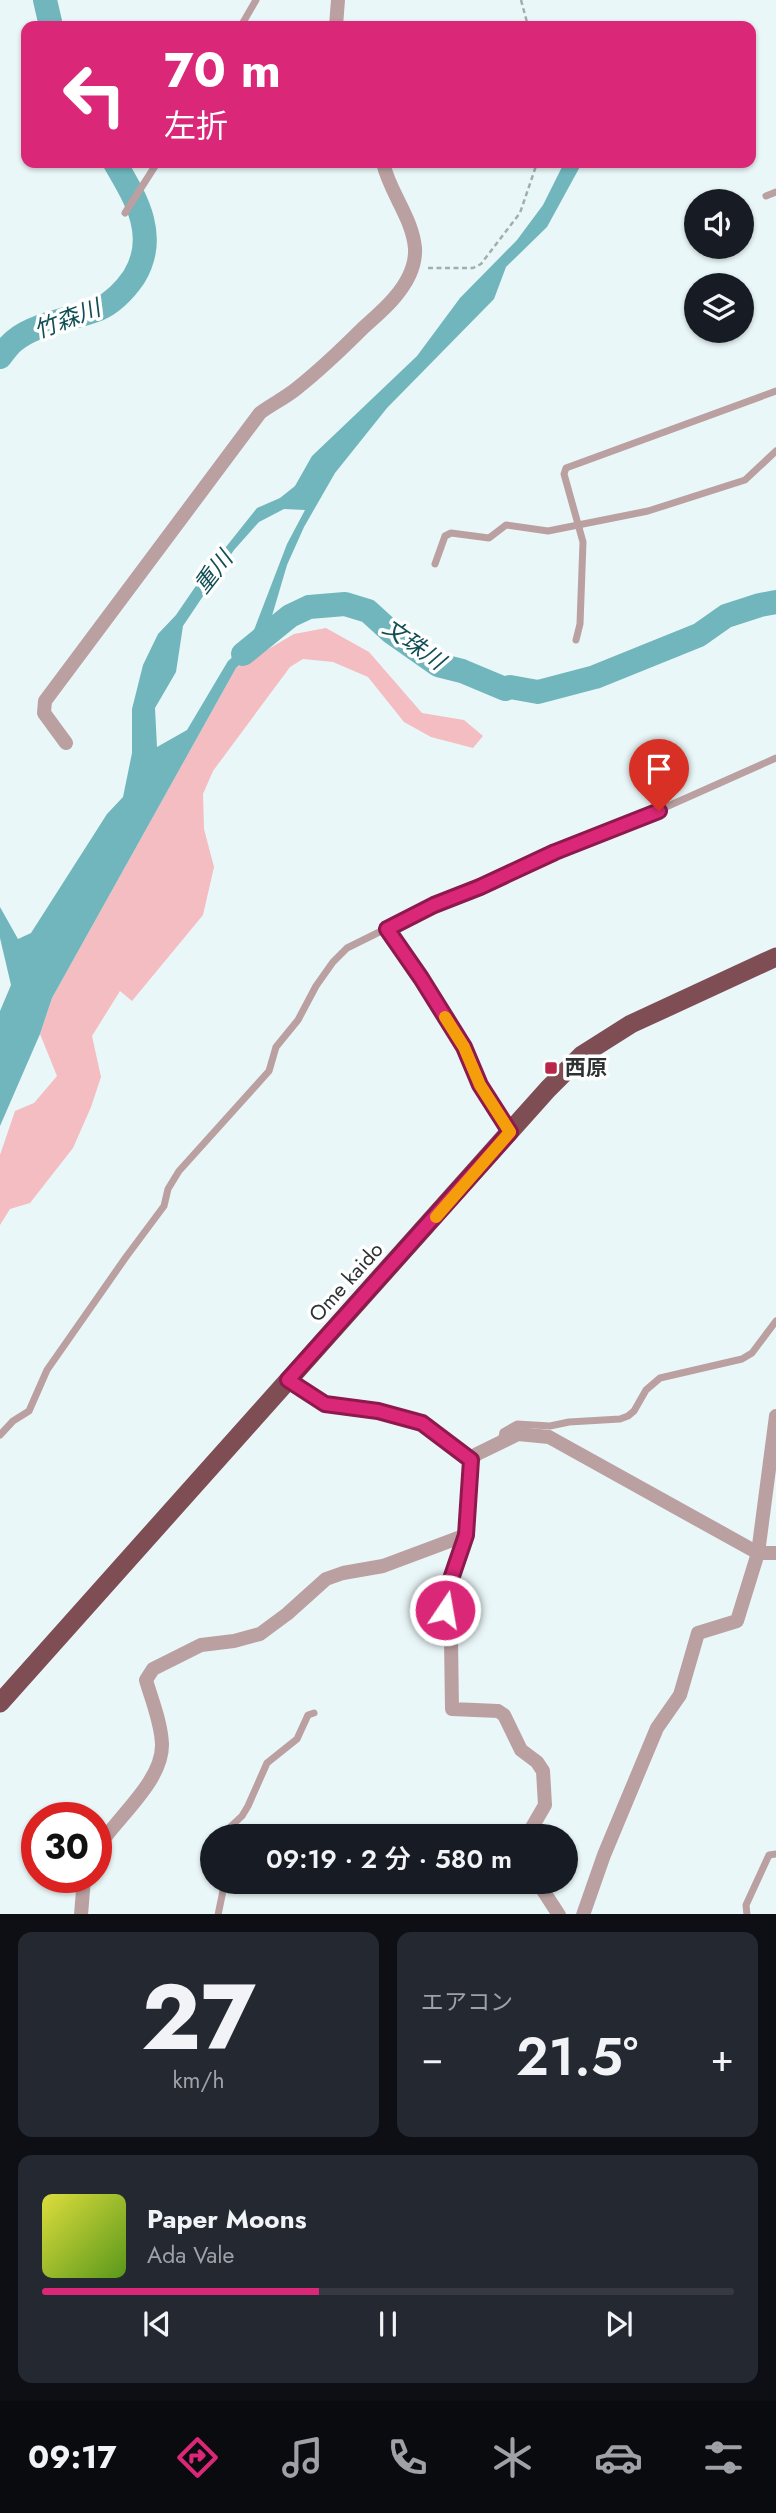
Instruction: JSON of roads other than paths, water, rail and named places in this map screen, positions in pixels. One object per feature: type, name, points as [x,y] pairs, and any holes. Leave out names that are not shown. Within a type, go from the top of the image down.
[{"type":"highway","name":"Ome kaido","points":[[0,1703],[510,1132],[582,1055],[641,1019],[776,957]]},
{"type":"street","points":[[336,21],[338,0]]},
{"type":"street","points":[[66,743],[44,713],[45,701],[83,648],[260,413],[294,391],[345,346],[394,298],[413,268],[415,252],[412,234],[384,168]]},
{"type":"street","points":[[288,1380],[325,1404],[378,1411],[422,1423],[471,1460]]},
{"type":"street","points":[[583,1914],[604,1855],[657,1728],[680,1695],[698,1633],[737,1621],[758,1553],[776,1416]]},
{"type":"street","points":[[534,1824],[545,1805],[543,1771],[537,1762],[521,1750],[504,1714],[498,1711],[452,1709],[451,1639],[445,1610],[456,1562],[466,1535],[471,1460],[477,1454],[518,1434],[548,1437],[758,1553],[776,1553]]},
{"type":"street","points":[[112,1829],[159,1765],[162,1747],[160,1728],[146,1680],[153,1669],[201,1645],[234,1641],[260,1634],[326,1579],[383,1566],[466,1535]]},
{"type":"street","points":[[81,1914],[83,1893]]},
{"type":"street","points":[[546,1894],[559,1914]]},
{"type":"lane","points":[[245,21],[256,0]]},
{"type":"lane","points":[[127,210],[154,168]]},
{"type":"lane","points":[[766,196],[776,192]]},
{"type":"lane","points":[[576,640],[580,624],[583,542],[564,474],[566,468],[776,390]]},
{"type":"lane","points":[[435,564],[445,536],[451,533],[489,538],[506,525],[548,531],[648,511],[745,480],[776,451]]},
{"type":"lane","points":[[0,1435],[13,1421],[29,1411],[47,1370],[164,1206],[168,1189],[180,1171],[269,1071],[276,1047],[298,1020],[316,986],[333,962],[360,940],[434,905],[776,758]]},
{"type":"lane","points":[[387,929],[457,1036],[480,1085],[510,1132]]},
{"type":"lane","points":[[500,1443],[503,1432],[517,1424],[550,1426],[628,1416],[635,1411],[646,1390],[660,1378],[742,1359],[752,1353],[776,1321]]},
{"type":"lane","points":[[233,1824],[242,1816],[267,1763],[297,1739],[308,1715],[314,1713]]},
{"type":"lane","points":[[747,1914],[746,1905],[769,1855],[776,1854]]},
{"type":"lane","points":[[218,1914],[222,1894]]},
{"type":"water","name":"重川","points":[[562,168],[579,168],[547,227],[506,267],[494,299],[387,408],[335,473],[304,527],[287,565],[264,643],[236,668],[52,998],[40,1034],[0,1126],[0,1011],[11,985],[0,938],[0,907],[18,939],[31,933],[107,814],[123,797],[132,753],[132,709],[143,665],[158,634],[176,615],[202,577],[257,508],[280,498],[295,486],[312,456],[417,356],[460,298],[517,240],[543,205]],"holes":[[[284,509],[305,510],[287,544],[249,643],[228,661],[187,730],[157,747],[155,708],[176,672],[183,626],[234,550],[259,522]]]},
{"type":"waterway","name":"竹森川","points":[[45,0],[50,21]]},
{"type":"waterway","name":"竹森川","points":[[0,357],[14,341],[33,330],[99,309],[119,295],[134,277],[145,247],[145,232],[137,204],[118,168]]},
{"type":"waterway","name":"文珠川","points":[[243,654],[290,616],[309,607],[345,604],[368,611],[391,632],[438,665],[462,671],[505,689],[510,687],[538,692],[595,677],[699,635],[726,616],[776,602]]},
{"type":"place","name":"西原","points":[[551,1068]]}]
